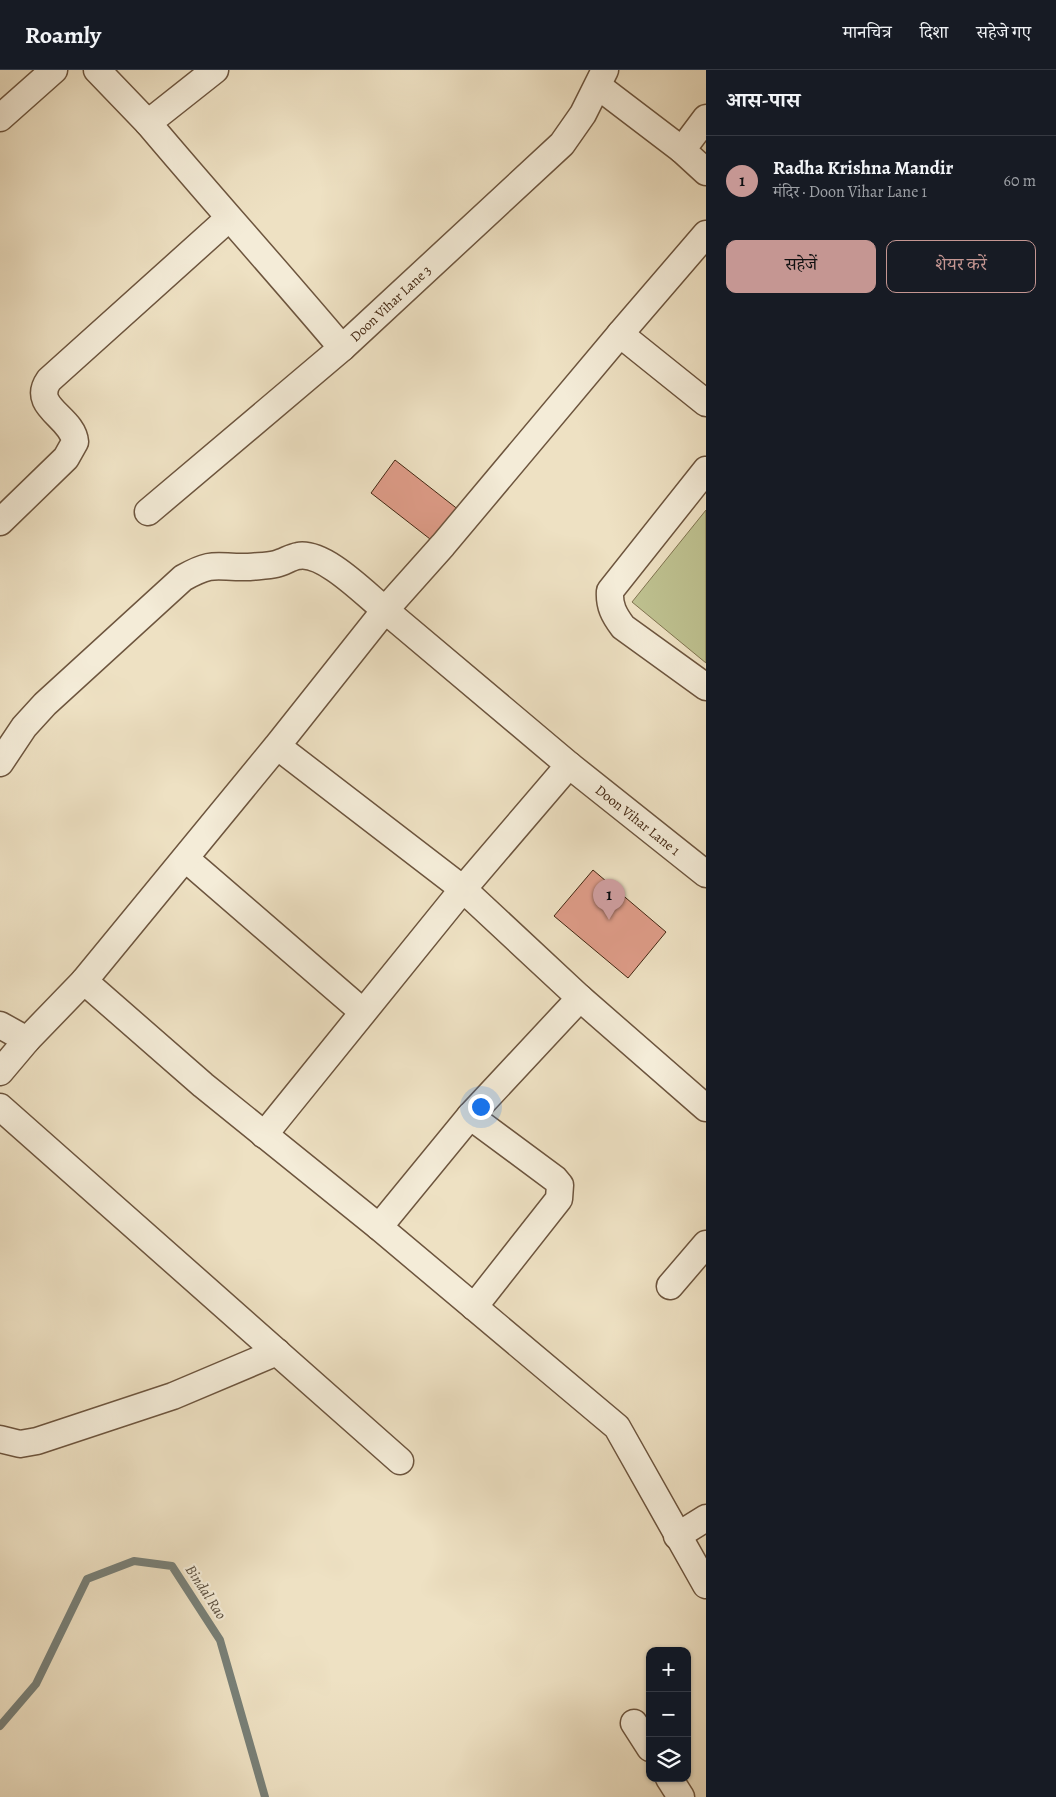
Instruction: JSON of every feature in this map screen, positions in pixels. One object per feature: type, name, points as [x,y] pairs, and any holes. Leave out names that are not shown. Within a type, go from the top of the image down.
[{"type":"street","points":[[0,118],[54,70]]},
{"type":"street","points":[[98,70],[148,123],[228,219],[288,284],[342,348]]},
{"type":"street","points":[[148,123],[215,70]]},
{"type":"street","points":[[602,78],[706,172]]},
{"type":"street","name":"Doon Vihar Lane 3","points":[[148,512],[342,348],[562,144],[583,114],[602,78]]},
{"type":"street","points":[[682,150],[706,118]]},
{"type":"street","points":[[0,522],[66,458],[76,442],[72,429],[45,403],[43,391],[49,380],[228,219]]},
{"type":"street","points":[[0,1072],[27,1040],[84,981],[186,859],[385,610],[443,545],[706,234]]},
{"type":"street","points":[[620,334],[706,403]]},
{"type":"street","points":[[706,470],[610,591],[609,603],[614,616],[623,627],[706,687]]},
{"type":"street","name":"Doon Vihar Lane 1","points":[[0,763],[24,727],[45,704],[183,578],[211,565],[261,566],[276,564],[298,556],[308,556],[325,562],[569,765],[706,874]]},
{"type":"street","points":[[277,746],[463,888],[580,998],[706,1108]]},
{"type":"street","points":[[264,1135],[463,888],[569,765]]},
{"type":"street","points":[[186,859],[363,1012]]},
{"type":"street","points":[[84,981],[264,1135],[379,1227],[617,1427],[706,1585]]},
{"type":"street","points":[[379,1227],[470,1116],[580,998]]},
{"type":"street","points":[[0,1025],[27,1040]]},
{"type":"street","points":[[0,1107],[400,1461]]},
{"type":"street","points":[[470,1116],[555,1178],[560,1192],[559,1199],[474,1307]]},
{"type":"street","points":[[670,1286],[706,1244]]},
{"type":"street","points":[[0,1439],[20,1444],[37,1441],[173,1396],[277,1352]]},
{"type":"street","points":[[677,1536],[706,1518]]},
{"type":"street","points":[[634,1723],[646,1742]]},
{"type":"street","points":[[672,1782],[681,1797]]},
{"type":"green space","points":[[706,510],[706,663],[632,602]]},
{"type":"building","points":[[395,460],[464,514],[439,546],[371,493]]},
{"type":"building","points":[[593,870],[666,932],[628,978],[554,916]]},
{"type":"waterway","name":"Bindal Rao","points":[[0,1726],[36,1684],[87,1579],[134,1561],[172,1566],[220,1640],[265,1797]]},
{"type":"place","name":"Radha Krishna Mandir","points":[[609,920]]}]
